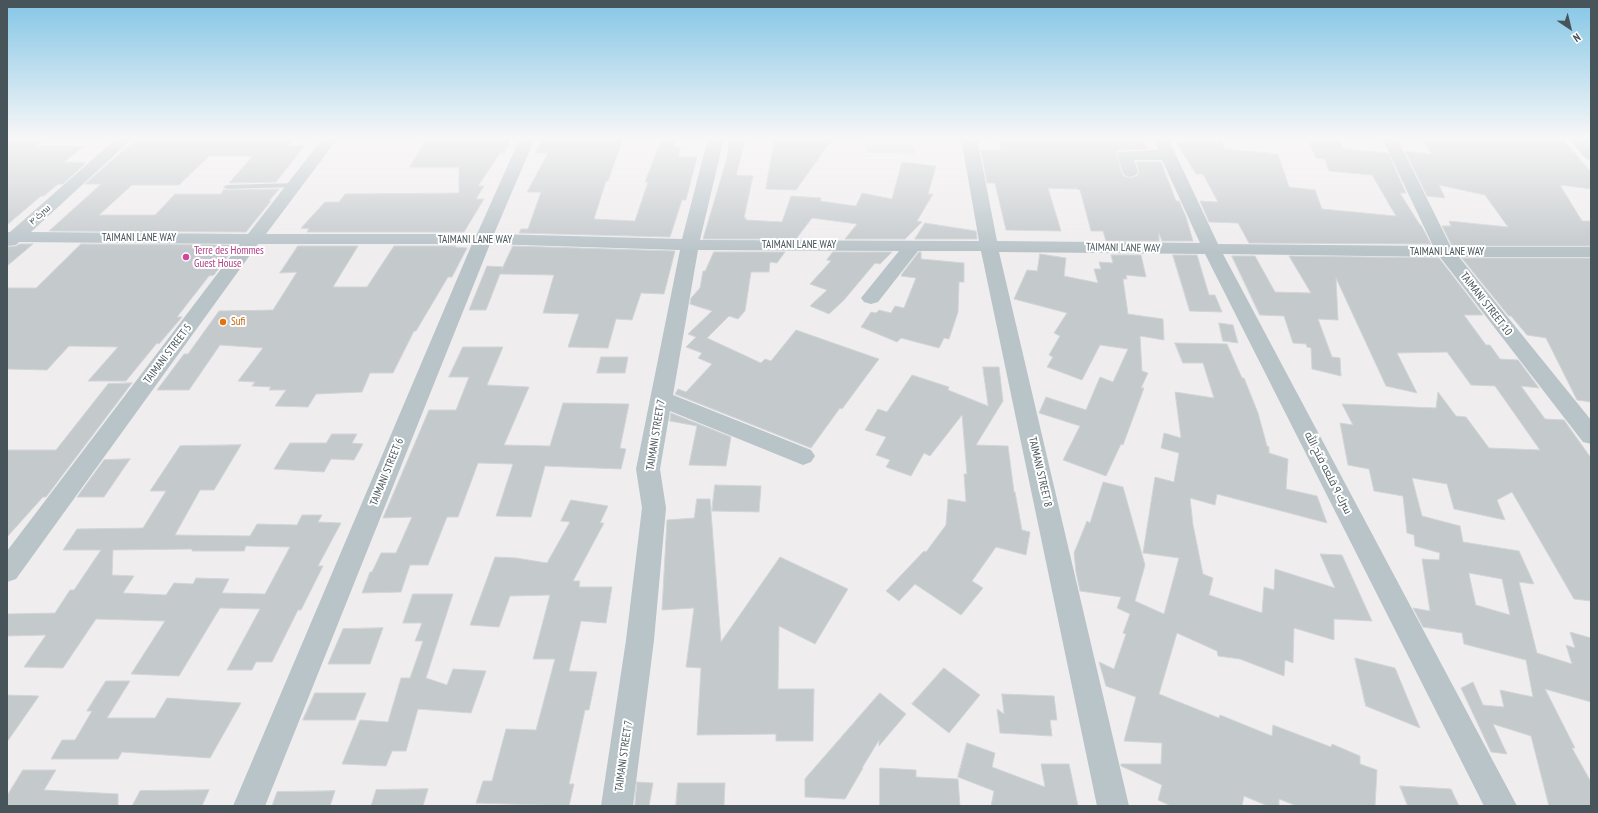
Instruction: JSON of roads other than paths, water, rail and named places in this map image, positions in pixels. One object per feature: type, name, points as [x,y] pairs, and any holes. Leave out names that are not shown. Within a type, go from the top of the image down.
[{"type":"street","name":"سرک ۴","points":[[10,239],[82,176]]},
{"type":"street","name":"TAIMANI STREET 5","points":[[7,571],[227,275],[252,239],[303,176]]},
{"type":"street","name":"TAIMANI STREET 6","points":[[249,806],[512,176]]},
{"type":"street","name":"TAIMANI STREET 7","points":[[617,806],[640,640],[654,508],[648,469],[690,245],[707,176]]},
{"type":"street","name":"TAIMANI STREET 8","points":[[976,176],[988,246],[1072,611],[1113,806]]},
{"type":"street","name":"سرك ٩ قلعه فتح الله","points":[[1177,176],[1212,250],[1501,806]]},
{"type":"street","name":"TAIMANI STREET 10","points":[[1408,176],[1445,252],[1591,436]]},
{"type":"street","name":"TAIMANI LANE WAY","points":[[10,239],[485,239],[690,245],[988,246],[1212,250],[1591,252]]},
{"type":"street","points":[[871,298],[913,246]]},
{"type":"street","points":[[661,399],[803,456]]},
{"type":"lane","points":[[227,186],[296,185]]},
{"type":"place","name":"Terre des Hommes Guest House","points":[[186,257]]},
{"type":"place","name":"Sufi","points":[[223,322]]}]
